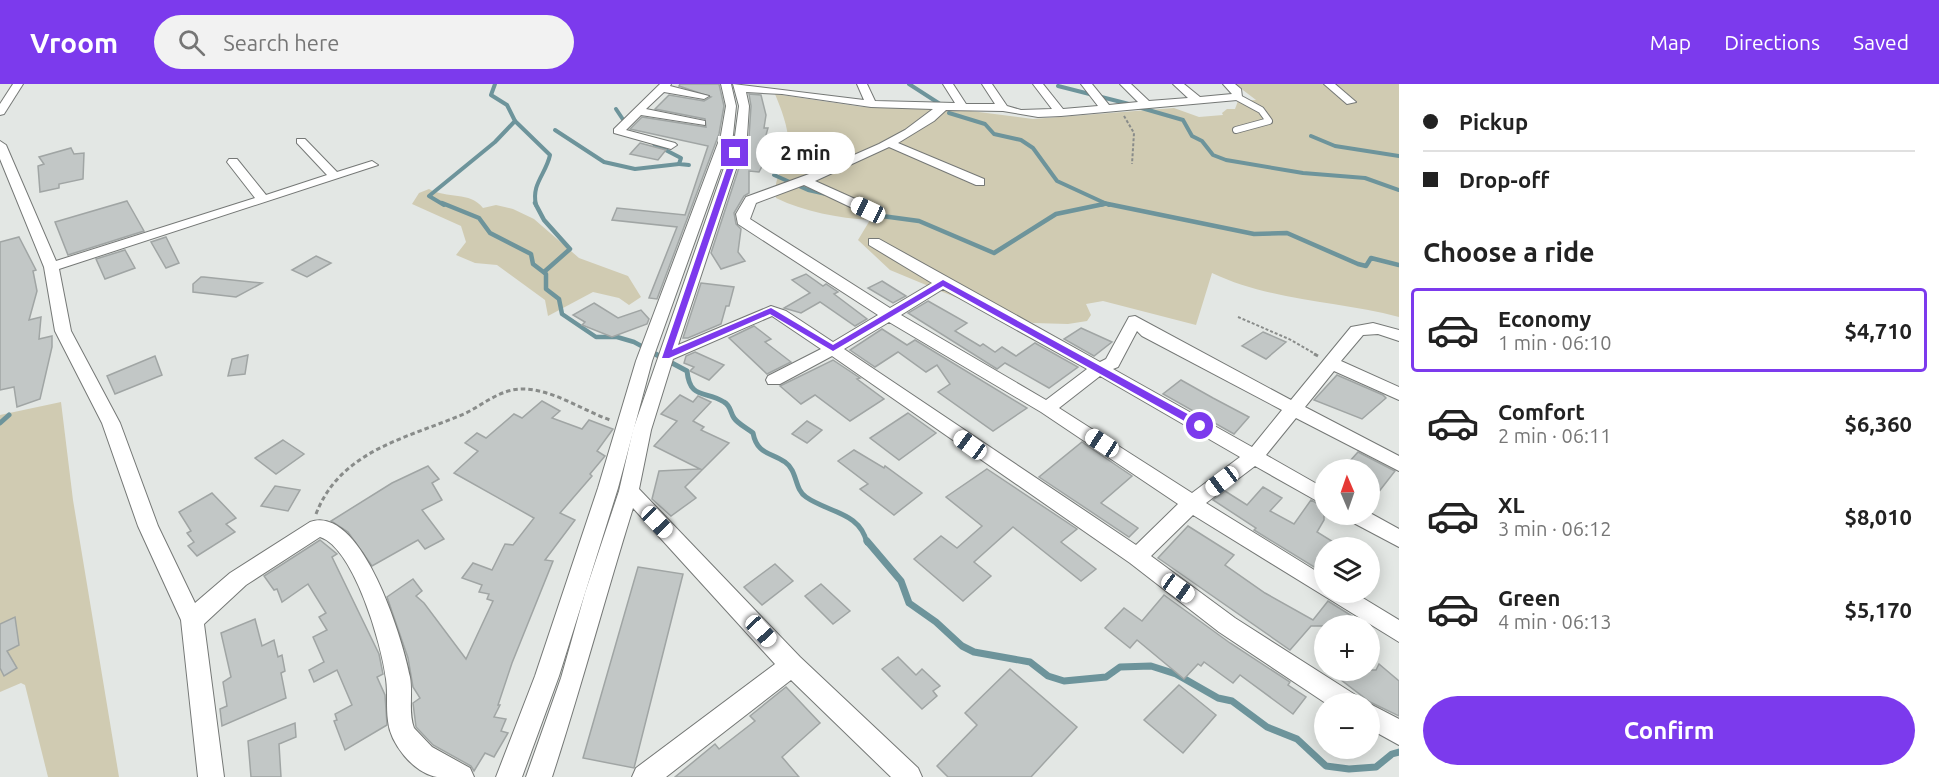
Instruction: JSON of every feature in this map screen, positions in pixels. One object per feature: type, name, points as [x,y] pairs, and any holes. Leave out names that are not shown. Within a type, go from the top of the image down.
[{"type":"street","points":[[0,112],[18,84]]},
{"type":"street","points":[[509,777],[547,676],[608,488],[622,428],[644,361],[727,135],[731,106],[726,84]]},
{"type":"street","points":[[810,84],[814,96]]},
{"type":"street","points":[[862,84],[871,104]]},
{"type":"street","points":[[948,84],[963,107]]},
{"type":"street","points":[[987,84],[1003,108]]},
{"type":"street","points":[[1038,84],[1061,113]]},
{"type":"street","points":[[1086,84],[1113,109]]},
{"type":"street","points":[[1125,84],[1148,106]]},
{"type":"street","points":[[1178,84],[1200,102]]},
{"type":"street","points":[[539,777],[573,678],[629,491],[642,430],[741,136],[744,106],[739,86],[871,104],[944,105],[1003,108],[1021,113],[1061,113],[1238,97],[1237,92],[1228,84]]},
{"type":"street","points":[[1329,84],[1351,102]]},
{"type":"street","points":[[671,145],[618,133],[664,86],[704,96]]},
{"type":"street","points":[[944,105],[934,117],[887,142],[805,181],[751,200],[743,214],[744,221],[889,315],[1047,408],[1175,490],[1191,504],[1314,581]]},
{"type":"street","points":[[638,111],[701,123]]},
{"type":"street","points":[[301,141],[335,177]]},
{"type":"street","points":[[887,142],[980,182]]},
{"type":"street","points":[[0,145],[8,189],[51,267],[63,331],[111,423],[148,526],[192,620],[211,777]]},
{"type":"street","points":[[233,162],[263,200]]},
{"type":"street","points":[[51,267],[372,165]]},
{"type":"street","points":[[805,181],[868,210]]},
{"type":"street","points":[[874,242],[1314,491]]},
{"type":"street","points":[[774,380],[833,349],[943,283]]},
{"type":"street","points":[[666,356],[771,311],[833,349],[970,445],[1137,557],[1227,625],[1332,693]]},
{"type":"street","points":[[1047,408],[1098,369],[1112,363],[1135,321],[1148,332],[1399,464]]},
{"type":"street","points":[[1137,557],[1191,504],[1254,457],[1333,364],[1357,331],[1369,327],[1399,336]]},
{"type":"street","points":[[1333,364],[1399,394]]},
{"type":"street","points":[[629,491],[792,665],[909,777]]},
{"type":"street","points":[[1375,525],[1399,539]]},
{"type":"street","points":[[192,620],[238,579],[317,528],[328,529],[345,544],[367,584],[398,676],[400,723],[405,737],[428,759],[461,777]]},
{"type":"street","points":[[1352,603],[1399,632]]},
{"type":"street","points":[[645,777],[792,665]]},
{"type":"street","points":[[1380,722],[1399,734]]},
{"type":"lane","points":[[1236,130],[1269,121],[1261,111],[1238,97]]},
{"type":"path","points":[[1113,109],[1134,133],[1132,164]]},
{"type":"path","points":[[1238,317],[1289,339],[1333,364]]},
{"type":"path","points":[[317,528],[315,512],[326,489],[364,456],[411,433],[469,412],[508,392],[524,389],[538,392],[642,430]]},
{"type":"shaded area","points":[[1235,84],[1399,84],[1399,317],[1281,295],[1234,282],[1212,273],[1196,325],[1103,301],[1086,304],[1091,315],[1087,321],[1068,324],[1033,323],[993,306],[955,297],[890,270],[858,240],[870,220],[822,214],[776,198],[777,180],[785,160],[788,139],[786,124],[775,94],[863,107],[955,109],[1033,119],[1174,108],[1199,117],[1223,115],[1222,113],[1227,109],[1235,109],[1238,101],[1256,100]]},
{"type":"shaded area","points":[[429,189],[472,199],[483,208],[496,205],[513,209],[534,219],[579,258],[628,276],[641,297],[629,305],[619,298],[593,292],[548,316],[545,300],[497,265],[475,263],[456,255],[466,242],[461,226],[412,204],[419,193]]},
{"type":"shaded area","points":[[61,402],[73,500],[119,777],[48,777],[25,685],[21,683],[0,692],[0,415]]},
{"type":"building","points":[[680,84],[719,84],[724,106],[719,134],[657,299],[649,298],[677,227],[612,220],[617,208],[685,215],[708,146],[630,129],[642,117],[706,127],[705,119],[655,109],[669,95],[704,101],[711,97],[679,86]]},
{"type":"building","points":[[749,94],[761,95],[766,115],[764,128],[768,128],[764,142],[768,143],[768,155],[759,172],[749,171],[749,193],[744,196],[734,213],[736,224],[741,229],[738,252],[745,261],[721,269],[711,253],[749,137],[751,106]]},
{"type":"building","points":[[640,143],[666,150],[658,160],[630,154]]},
{"type":"building","points":[[71,148],[74,154],[84,153],[83,179],[59,184],[59,188],[40,192],[38,166],[44,164],[39,157]]},
{"type":"building","points":[[127,201],[144,231],[68,255],[55,222]]},
{"type":"building","points":[[19,237],[36,270],[33,271],[37,291],[29,320],[41,317],[39,339],[52,336],[52,347],[40,399],[17,407],[14,387],[0,390],[0,242]]},
{"type":"building","points":[[166,237],[179,263],[166,268],[151,242]]},
{"type":"building","points":[[125,250],[135,268],[105,279],[96,259]]},
{"type":"building","points":[[316,256],[331,263],[307,277],[292,270]]},
{"type":"building","points":[[806,274],[823,286],[826,284],[838,292],[834,294],[867,319],[855,326],[820,302],[801,313],[784,308],[810,293],[792,280]]},
{"type":"building","points":[[201,277],[262,283],[236,297],[193,292],[193,284]]},
{"type":"building","points":[[882,281],[906,296],[893,303],[868,288]]},
{"type":"building","points":[[701,283],[734,287],[729,306],[726,306],[721,324],[683,338]]},
{"type":"building","points":[[928,301],[967,323],[955,331],[980,346],[983,344],[995,352],[1002,347],[1016,356],[1035,343],[1078,367],[1049,388],[1005,363],[997,369],[908,313]]},
{"type":"building","points":[[594,303],[618,318],[641,310],[649,319],[647,324],[612,337],[582,325],[585,322],[573,315]]},
{"type":"building","points":[[754,326],[771,339],[765,342],[791,362],[767,374],[729,338]]},
{"type":"building","points":[[1081,328],[1112,342],[1094,356],[1064,339]]},
{"type":"building","points":[[882,329],[907,345],[915,340],[1027,408],[993,431],[938,392],[950,384],[937,365],[926,372],[898,352],[875,367],[850,350]]},
{"type":"building","points":[[1263,332],[1286,342],[1266,359],[1242,346]]},
{"type":"building","points":[[695,352],[724,365],[709,380],[690,371],[694,367],[684,363],[686,356]]},
{"type":"building","points":[[248,355],[245,374],[228,376],[232,359]]},
{"type":"building","points":[[155,356],[162,375],[115,394],[107,376]]},
{"type":"building","points":[[833,360],[860,378],[857,379],[884,399],[850,421],[815,395],[801,404],[780,386]]},
{"type":"building","points":[[1337,375],[1386,398],[1362,419],[1314,400]]},
{"type":"building","points":[[1181,380],[1249,417],[1234,434],[1163,394]]},
{"type":"building","points":[[680,395],[693,402],[698,396],[711,402],[693,421],[704,427],[701,430],[729,443],[685,487],[696,498],[671,516],[652,499],[659,471],[700,469],[654,446],[677,421],[661,414]]},
{"type":"building","points":[[542,401],[560,411],[552,418],[582,429],[589,420],[613,429],[597,451],[605,456],[590,474],[592,476],[560,513],[575,520],[545,560],[553,561],[512,663],[498,705],[500,705],[494,717],[506,719],[501,731],[508,733],[494,757],[485,753],[474,771],[471,766],[433,745],[416,727],[413,703],[420,698],[413,687],[408,658],[387,597],[413,579],[422,591],[416,596],[424,603],[466,659],[493,601],[487,599],[489,594],[479,592],[482,585],[462,578],[473,563],[492,570],[505,544],[513,545],[534,518],[454,473],[478,451],[465,443],[477,433],[486,438],[514,414],[522,418]]},
{"type":"building","points":[[908,413],[936,433],[899,460],[870,438]]},
{"type":"building","points":[[807,421],[822,430],[807,443],[792,434]]},
{"type":"building","points":[[283,440],[304,454],[276,474],[255,458]]},
{"type":"building","points":[[1082,442],[1132,476],[1101,503],[1138,528],[1129,537],[1039,477]]},
{"type":"building","points":[[854,450],[884,468],[885,466],[922,493],[894,515],[860,489],[868,484],[838,461]]},
{"type":"building","points":[[1358,452],[1372,459],[1352,459]]},
{"type":"building","points":[[1380,463],[1395,471],[1380,490]]},
{"type":"building","points":[[428,466],[439,479],[432,483],[442,500],[422,510],[444,539],[425,549],[418,540],[372,566],[348,532],[331,521],[392,483]]},
{"type":"building","points":[[987,469],[1077,529],[1061,542],[1096,569],[1081,581],[1013,527],[974,562],[991,576],[963,601],[914,559],[941,536],[957,548],[982,526],[946,497]]},
{"type":"building","points":[[275,486],[300,490],[288,511],[261,506]]},
{"type":"building","points":[[1263,487],[1282,498],[1270,511],[1294,524],[1311,500],[1314,502],[1314,525],[1321,525],[1317,532],[1325,537],[1314,537],[1314,567],[1254,530],[1256,528],[1213,500],[1225,491],[1247,505]]},
{"type":"building","points":[[212,493],[236,518],[226,524],[235,532],[197,556],[188,546],[194,542],[187,533],[191,531],[179,512]]},
{"type":"building","points":[[1188,526],[1234,555],[1225,565],[1265,593],[1314,619],[1314,626],[1311,626],[1290,650],[1158,558]]},
{"type":"building","points":[[320,540],[337,554],[332,557],[379,654],[383,674],[377,677],[385,695],[387,725],[345,750],[334,721],[337,720],[335,714],[352,705],[337,670],[314,682],[309,670],[324,662],[313,637],[327,630],[319,617],[326,613],[308,584],[282,602],[277,589],[274,590],[264,576]]},
{"type":"building","points":[[775,564],[793,581],[762,605],[744,587]]},
{"type":"building","points":[[638,567],[683,574],[634,768],[583,758]]},
{"type":"building","points":[[821,584],[850,611],[833,624],[805,596]]},
{"type":"building","points":[[1164,595],[1230,643],[1290,682],[1288,685],[1306,697],[1293,714],[1240,675],[1233,683],[1204,662],[1201,666],[1198,664],[1184,679],[1137,640],[1130,648],[1105,628],[1124,608],[1142,621]]},
{"type":"building","points":[[1326,603],[1331,603],[1350,615],[1317,615]]},
{"type":"building","points":[[15,617],[19,645],[7,651],[17,668],[4,676],[0,668],[0,624]]},
{"type":"building","points":[[255,619],[262,646],[274,640],[278,657],[282,655],[285,671],[281,673],[286,698],[222,726],[220,709],[227,706],[223,682],[231,677],[221,633]]},
{"type":"building","points":[[898,657],[916,675],[922,669],[940,686],[933,691],[937,696],[922,709],[882,669]]},
{"type":"building","points":[[1380,665],[1399,681],[1399,716],[1380,707],[1380,693],[1358,693],[1342,681],[1380,681]]},
{"type":"building","points":[[1010,669],[1077,727],[1031,777],[948,777],[937,766],[977,725],[965,713]]},
{"type":"building","points":[[1179,685],[1216,715],[1183,753],[1144,720]]},
{"type":"building","points":[[786,687],[820,723],[782,757],[799,777],[675,777],[715,744],[719,749],[755,721],[750,716]]},
{"type":"building","points":[[295,723],[296,737],[279,744],[281,777],[251,777],[248,741]]},
{"type":"waterway","points":[[495,84],[491,95],[507,105],[515,121]]},
{"type":"waterway","points":[[909,84],[940,104]]},
{"type":"waterway","points":[[1058,86],[1129,104]]},
{"type":"waterway","points":[[1138,107],[1183,120],[1192,136],[1202,141],[1213,155],[1226,160],[1303,173],[1365,178],[1399,190]]},
{"type":"waterway","points":[[616,109],[624,121]]},
{"type":"waterway","points":[[949,113],[985,124],[994,134],[1021,140],[1033,148],[1057,181],[1106,204]]},
{"type":"waterway","points":[[444,205],[429,196],[495,142],[515,121]]},
{"type":"waterway","points":[[515,121],[550,155],[537,185],[536,205]]},
{"type":"waterway","points":[[555,130],[604,162],[635,169],[679,164]]},
{"type":"waterway","points":[[1311,136],[1335,146],[1399,156]]},
{"type":"waterway","points":[[654,144],[681,158],[679,164]]},
{"type":"waterway","points":[[679,164],[689,165]]},
{"type":"waterway","points":[[774,175],[808,190],[826,194]]},
{"type":"waterway","points":[[442,203],[479,218],[490,233],[531,254],[533,264],[546,274],[546,289],[559,299],[562,314],[596,337],[617,337],[634,342],[658,355]]},
{"type":"waterway","points":[[868,211],[882,216],[919,221],[994,253],[1056,214],[1104,204],[1100,205]]},
{"type":"waterway","points":[[1106,204],[1254,234],[1287,233],[1358,264],[1366,266],[1371,258],[1399,265]]},
{"type":"waterway","points":[[536,205],[544,220],[570,249],[544,272]]},
{"type":"waterway","points":[[655,354],[687,371],[691,386],[695,390],[726,404],[736,420],[753,433],[761,449],[789,466],[802,494],[851,519],[858,525],[867,543]]},
{"type":"waterway","points":[[0,423],[9,415]]},
{"type":"waterway","points":[[867,541],[901,581],[909,603],[936,622],[962,646],[974,652],[1030,662],[1048,676],[1064,681],[1106,677],[1120,667],[1151,666],[1176,674],[1218,698],[1232,701],[1267,727],[1297,739],[1326,766],[1349,769],[1376,767],[1392,754],[1399,752]]},
{"type":"route","points":[[735,153],[666,356],[771,311],[781,314],[833,349],[943,283],[1200,426]]}]
